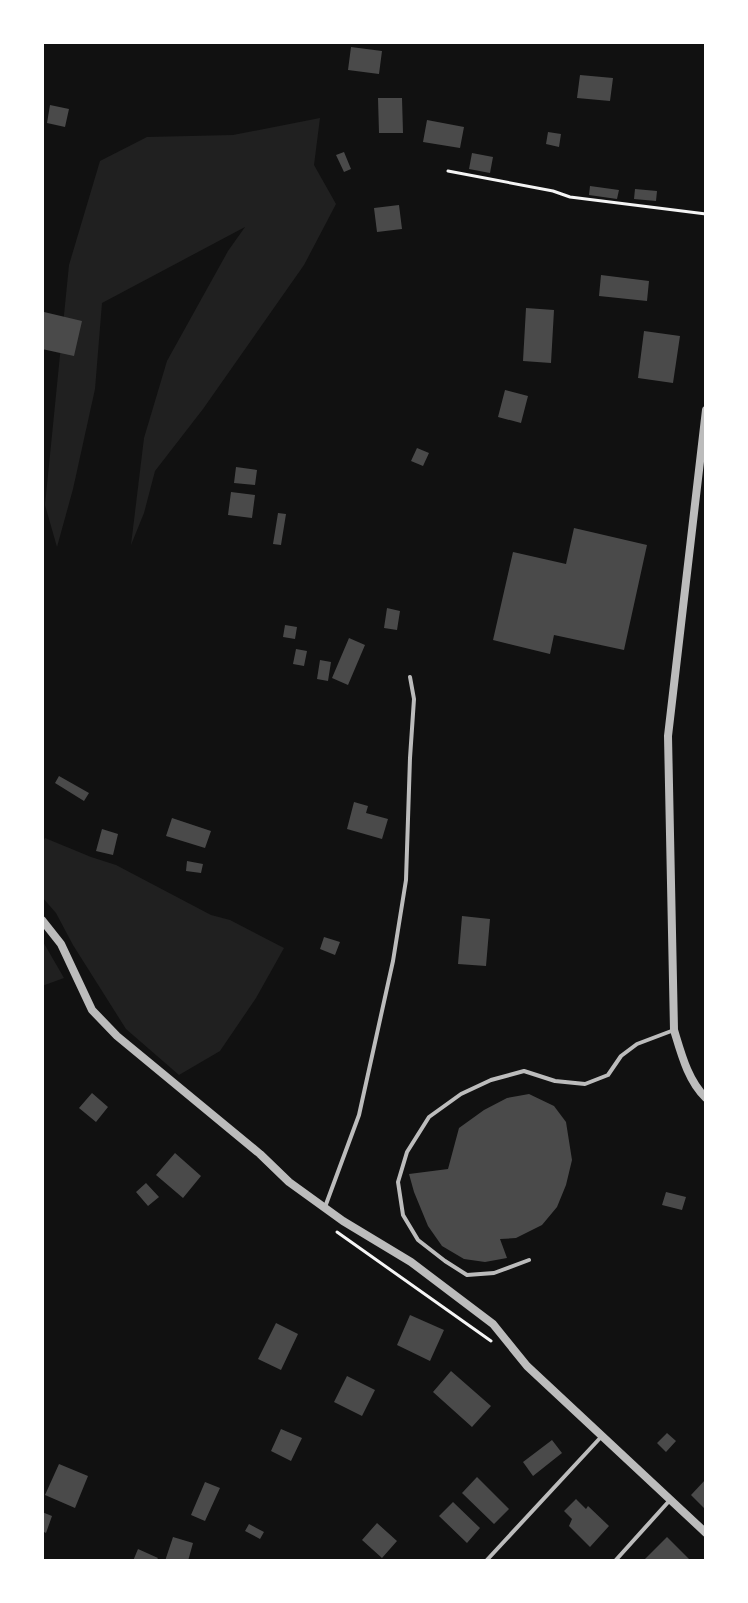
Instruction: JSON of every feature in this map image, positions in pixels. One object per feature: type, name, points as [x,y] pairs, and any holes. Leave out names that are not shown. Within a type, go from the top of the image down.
[{"type":"street","points":[[706,410],[668,736],[674,1030],[686,1067],[706,1098]]},
{"type":"street","points":[[42,920],[61,944],[92,1010],[117,1036],[324,1209],[411,1262],[493,1324],[527,1366],[706,1533]]},
{"type":"lane","points":[[324,1209],[359,1115],[393,961],[406,880],[414,699],[410,677]]},
{"type":"lane","points":[[529,1260],[494,1273],[467,1275],[418,1240],[403,1215],[398,1182],[407,1152],[429,1117],[461,1094],[491,1080],[524,1071],[555,1081],[585,1084],[608,1075],[621,1056],[637,1044],[674,1030]]},
{"type":"lane","points":[[486,1561],[602,1436]]},
{"type":"lane","points":[[615,1561],[670,1500]]},
{"type":"path","points":[[448,171],[570,197],[706,214]]},
{"type":"path","points":[[335,1231],[501,1348]]},
{"type":"shaded area","points":[[320,118],[314,165],[336,204],[304,265],[203,409],[155,471],[144,513],[131,545],[144,438],[167,361],[228,251],[245,227],[102,303],[95,389],[57,547],[45,505],[69,265],[100,161],[147,137],[233,135]]},
{"type":"shaded area","points":[[45,838],[116,865],[211,915],[230,920],[284,948],[256,998],[220,1051],[179,1075],[126,1029],[56,913],[42,897],[42,843]]},
{"type":"shaded area","points":[[42,940],[64,978],[42,986]]},
{"type":"building","points":[[351,47],[382,51],[379,74],[348,70]]},
{"type":"building","points":[[580,75],[613,78],[610,101],[577,98]]},
{"type":"building","points":[[378,98],[402,98],[403,133],[379,133]]},
{"type":"building","points":[[50,105],[69,109],[65,127],[47,123]]},
{"type":"building","points":[[427,120],[464,127],[460,148],[423,142]]},
{"type":"building","points":[[548,132],[561,134],[559,147],[546,144]]},
{"type":"building","points":[[344,152],[351,169],[344,172],[336,155]]},
{"type":"building","points":[[472,153],[493,157],[490,173],[469,169]]},
{"type":"building","points":[[590,186],[619,190],[617,199],[589,195]]},
{"type":"building","points":[[635,189],[657,191],[656,201],[634,199]]},
{"type":"building","points":[[399,205],[402,229],[377,232],[374,208]]},
{"type":"building","points":[[601,275],[649,281],[647,301],[599,296]]},
{"type":"building","points":[[526,308],[554,310],[551,363],[523,361]]},
{"type":"building","points":[[44,312],[82,321],[74,356],[42,349]]},
{"type":"building","points":[[644,331],[680,336],[673,383],[638,378]]},
{"type":"building","points":[[505,390],[528,396],[521,423],[498,417]]},
{"type":"building","points":[[417,448],[429,453],[423,466],[411,461]]},
{"type":"building","points":[[236,467],[257,470],[255,485],[234,483]]},
{"type":"building","points":[[231,492],[255,495],[252,518],[228,515]]},
{"type":"building","points":[[278,513],[286,514],[281,545],[273,544]]},
{"type":"building","points":[[574,528],[647,545],[624,650],[554,635],[550,654],[493,640],[513,552],[566,564]]},
{"type":"building","points":[[387,608],[400,611],[397,630],[384,628]]},
{"type":"building","points":[[285,625],[297,627],[295,639],[283,637]]},
{"type":"building","points":[[349,638],[365,645],[348,685],[332,678]]},
{"type":"building","points":[[296,649],[307,651],[304,666],[293,664]]},
{"type":"building","points":[[320,660],[331,662],[328,681],[317,679]]},
{"type":"building","points":[[59,776],[89,793],[84,801],[55,783]]},
{"type":"building","points":[[354,802],[368,806],[366,813],[388,819],[382,839],[347,829]]},
{"type":"building","points":[[172,818],[211,831],[205,848],[166,836]]},
{"type":"building","points":[[102,829],[118,834],[113,855],[96,851]]},
{"type":"building","points":[[187,861],[203,864],[201,873],[186,871]]},
{"type":"building","points":[[462,916],[490,919],[486,966],[458,964]]},
{"type":"building","points":[[324,937],[340,942],[335,955],[320,949]]},
{"type":"building","points":[[92,1093],[108,1107],[96,1122],[79,1108]]},
{"type":"building","points":[[529,1094],[554,1106],[566,1122],[572,1160],[566,1185],[557,1207],[542,1225],[516,1238],[500,1239],[507,1258],[485,1262],[464,1259],[442,1246],[428,1226],[409,1174],[448,1169],[459,1128],[507,1098]]},
{"type":"building","points":[[175,1153],[201,1176],[183,1198],[156,1175]]},
{"type":"building","points":[[146,1183],[159,1197],[148,1206],[136,1192]]},
{"type":"building","points":[[666,1192],[686,1197],[682,1210],[662,1205]]},
{"type":"building","points":[[410,1315],[444,1330],[430,1361],[397,1345]]},
{"type":"building","points":[[276,1323],[298,1334],[281,1370],[258,1359]]},
{"type":"building","points":[[451,1371],[491,1406],[472,1427],[433,1392]]},
{"type":"building","points":[[347,1376],[375,1390],[362,1416],[334,1402]]},
{"type":"building","points":[[281,1429],[302,1438],[291,1461],[271,1451]]},
{"type":"building","points":[[667,1433],[676,1441],[666,1452],[657,1443]]},
{"type":"building","points":[[552,1440],[562,1453],[533,1476],[523,1462]]},
{"type":"building","points":[[59,1464],[88,1476],[75,1508],[45,1495]]},
{"type":"building","points":[[477,1477],[509,1509],[494,1524],[462,1493]]},
{"type":"building","points":[[706,1479],[706,1510],[691,1495]]},
{"type":"building","points":[[205,1482],[220,1488],[205,1521],[191,1515]]},
{"type":"building","points":[[576,1499],[609,1526],[590,1547],[569,1526],[572,1519],[564,1511]]},
{"type":"building","points":[[453,1502],[480,1528],[467,1543],[439,1516]]},
{"type":"building","points":[[42,1512],[52,1516],[46,1533],[42,1531]]},
{"type":"building","points":[[377,1523],[397,1541],[382,1558],[362,1540]]},
{"type":"building","points":[[249,1524],[264,1532],[260,1539],[245,1531]]},
{"type":"building","points":[[173,1537],[193,1543],[188,1561],[165,1561]]},
{"type":"building","points":[[667,1537],[691,1561],[643,1561]]},
{"type":"building","points":[[138,1549],[158,1558],[156,1561],[133,1561]]}]
